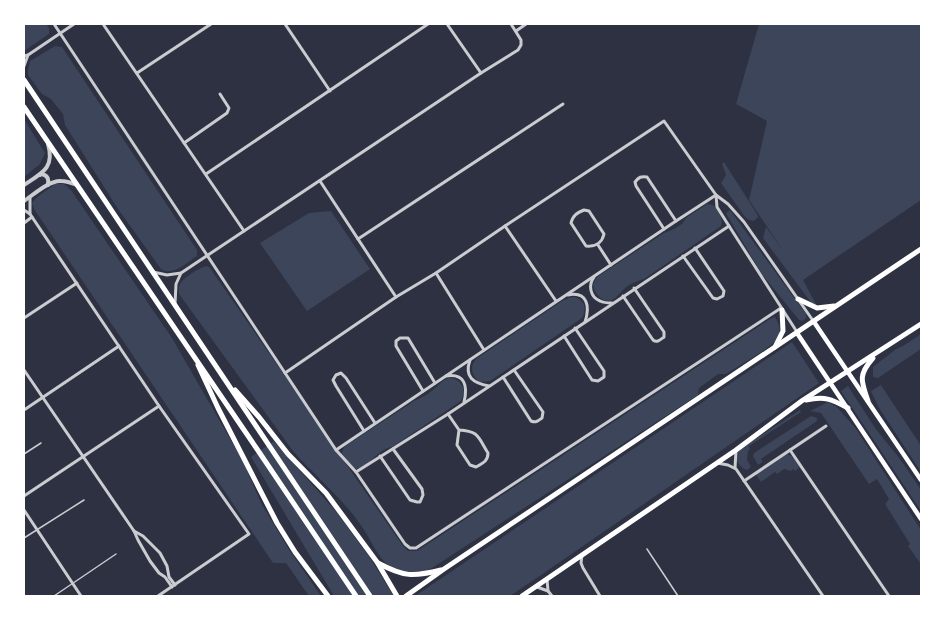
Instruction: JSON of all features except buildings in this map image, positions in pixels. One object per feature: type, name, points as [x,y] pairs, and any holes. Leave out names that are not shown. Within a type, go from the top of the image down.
[{"type":"main road","points":[[24,80],[370,596]]},
{"type":"main road","points":[[24,107],[356,596]]},
{"type":"main road","points":[[406,596],[921,249]]},
{"type":"main road","points":[[798,299],[817,308],[837,306]]},
{"type":"main road","points":[[774,349],[783,331],[781,309]]},
{"type":"main road","points":[[814,322],[921,480]]},
{"type":"main road","points":[[522,596],[548,580],[652,506],[736,450],[804,400],[921,324]]},
{"type":"main road","points":[[797,333],[921,519]]},
{"type":"main road","points":[[191,352],[277,523],[295,552],[328,596]]},
{"type":"main road","points":[[868,401],[862,382],[862,375],[864,368],[877,354]]},
{"type":"main road","points":[[222,376],[259,417],[288,454],[326,493],[377,562],[396,596]]},
{"type":"main road","points":[[804,400],[820,397],[828,398],[848,408]]},
{"type":"main road","points":[[377,562],[390,570],[406,575],[424,574],[444,569]]},
{"type":"street","points":[[54,24],[206,256],[336,450],[356,472],[405,544],[410,548],[416,548],[781,309]]},
{"type":"street","points":[[24,56],[28,55],[74,24]]},
{"type":"street","points":[[103,24],[244,231]]},
{"type":"street","points":[[137,73],[211,24]]},
{"type":"street","points":[[285,24],[330,91]]},
{"type":"street","points":[[206,174],[428,24]]},
{"type":"street","points":[[447,24],[481,73]]},
{"type":"street","points":[[154,272],[167,275],[181,273],[481,73],[518,50],[521,45],[521,40],[511,24]]},
{"type":"street","points":[[516,31],[526,24]]},
{"type":"street","points":[[24,66],[28,55]]},
{"type":"street","points":[[184,143],[227,113],[229,108],[220,94]]},
{"type":"street","points":[[358,239],[563,104]]},
{"type":"street","points":[[285,373],[396,297],[436,273],[664,121],[716,195],[728,204],[744,222],[814,322]]},
{"type":"street","points":[[24,185],[46,169],[51,157],[47,142]]},
{"type":"street","points":[[38,176],[42,174],[47,176],[48,185]]},
{"type":"street","points":[[664,228],[636,186],[635,182],[638,178],[643,176],[647,177],[676,221]]},
{"type":"street","points":[[24,201],[48,185],[61,180],[78,185]]},
{"type":"street","points":[[320,181],[396,297]]},
{"type":"street","points":[[336,450],[664,228],[716,195]]},
{"type":"street","points":[[716,195],[718,207],[729,226],[797,333]]},
{"type":"street","points":[[24,223],[31,216],[30,197]]},
{"type":"street","points":[[24,210],[31,216],[159,406],[249,534],[158,596]]},
{"type":"street","points":[[584,210],[589,211],[604,234],[603,239],[598,244],[592,247],[586,246],[571,223],[572,218],[577,213],[584,210]]},
{"type":"street","points":[[505,226],[556,301]]},
{"type":"street","points":[[356,472],[448,414],[634,288],[729,226]]},
{"type":"street","points":[[598,244],[611,265]]},
{"type":"street","points":[[684,256],[713,298],[717,299],[723,296],[724,291],[695,248]]},
{"type":"street","points":[[175,305],[176,284],[181,273]]},
{"type":"street","points":[[436,273],[484,350]]},
{"type":"street","points":[[595,275],[590,282],[593,295],[600,302],[612,303]]},
{"type":"street","points":[[24,318],[77,283]]},
{"type":"street","points":[[623,296],[653,340],[658,341],[664,337],[664,332],[634,288]]},
{"type":"street","points":[[567,295],[574,294],[580,296],[587,303],[589,308],[585,322]]},
{"type":"street","points":[[564,336],[592,380],[598,381],[604,377],[604,372],[575,328]]},
{"type":"street","points":[[423,391],[396,346],[396,341],[400,338],[408,338],[435,383]]},
{"type":"street","points":[[24,410],[119,346]]},
{"type":"street","points":[[470,360],[467,367],[470,377],[480,384],[490,386]]},
{"type":"street","points":[[24,370],[134,531],[157,572],[165,576],[174,586]]},
{"type":"street","points":[[502,377],[531,421],[538,422],[542,418],[543,412],[514,370]]},
{"type":"street","points":[[364,431],[336,386],[333,380],[336,375],[341,373],[346,378],[375,424]]},
{"type":"street","points":[[445,376],[455,375],[464,382],[467,393],[464,402]]},
{"type":"street","points":[[24,496],[159,406]]},
{"type":"street","points":[[448,414],[459,430],[457,445],[470,465],[476,467],[482,464],[486,460],[488,453],[475,433],[459,430]]},
{"type":"street","points":[[744,481],[826,426]]},
{"type":"street","points":[[380,456],[410,500],[420,502],[423,495],[422,489],[393,449]]},
{"type":"street","points":[[735,468],[736,450]]},
{"type":"street","points":[[790,450],[889,596]]},
{"type":"street","points":[[717,463],[735,468],[823,596]]},
{"type":"street","points":[[24,510],[81,596]]},
{"type":"street","points":[[134,531],[143,536],[160,553],[167,566],[168,575],[174,586]]},
{"type":"street","points":[[582,555],[581,563],[583,568],[600,596]]},
{"type":"street","points":[[548,580],[548,591]]},
{"type":"street","points":[[537,586],[548,591],[552,596]]},
{"type":"lane","points":[[24,454],[41,443]]},
{"type":"lane","points":[[24,538],[84,500]]},
{"type":"lane","points":[[647,549],[678,596]]},
{"type":"lane","points":[[54,596],[116,554]]},
{"type":"shaded area","points":[[24,24],[46,24],[49,28],[49,34],[24,51]]},
{"type":"shaded area","points":[[759,24],[921,24],[921,200],[803,280],[817,306],[812,304],[763,238],[766,227],[784,252],[749,200],[767,121],[736,104]]},
{"type":"shaded area","points":[[55,46],[62,47],[197,250],[197,256],[180,268],[170,271],[161,269],[118,209],[65,125],[63,114],[51,99],[42,94],[28,75],[30,61]]},
{"type":"shaded area","points":[[24,119],[45,153],[40,164],[24,177]]},
{"type":"shaded area","points":[[724,162],[757,214],[758,217],[754,221],[745,217],[721,183],[726,175],[722,164]]},
{"type":"shaded area","points":[[55,184],[64,184],[71,190],[172,338],[244,463],[261,503],[288,548],[321,596],[309,596],[286,563],[273,563],[34,209],[32,203],[36,198]]},
{"type":"shaded area","points":[[707,204],[713,205],[719,212],[722,220],[721,226],[644,279],[628,286],[612,300],[608,301],[599,297],[593,284],[597,277],[664,233],[682,224],[686,218]]},
{"type":"shaded area","points":[[730,210],[806,314],[806,318],[803,321],[799,320],[761,273],[726,213]]},
{"type":"shaded area","points":[[331,211],[370,269],[307,311],[260,243],[309,213]]},
{"type":"shaded area","points":[[207,266],[210,268],[403,546],[408,551],[417,551],[770,319],[775,317],[779,325],[780,333],[774,342],[761,352],[726,374],[718,374],[699,388],[698,395],[432,568],[417,572],[406,572],[391,567],[383,560],[359,522],[350,511],[293,451],[179,294],[180,284],[188,276]]},
{"type":"shaded area","points":[[574,297],[581,300],[584,305],[584,315],[582,318],[490,381],[479,382],[472,371],[476,359],[562,301]]},
{"type":"shaded area","points":[[921,334],[921,349],[878,378],[873,377],[873,367],[896,349]]},
{"type":"shaded area","points":[[792,342],[819,383],[510,596],[415,596]]},
{"type":"shaded area","points":[[450,378],[458,381],[462,386],[464,393],[461,401],[392,447],[382,451],[369,463],[360,468],[354,469],[343,456],[342,453],[344,447],[414,401],[432,391],[443,381]]},
{"type":"shaded area","points":[[881,385],[921,446],[921,472],[879,408],[871,391]]},
{"type":"shaded area","points":[[848,386],[875,428],[900,459],[921,490],[921,511],[841,391]]},
{"type":"shaded area","points":[[828,402],[837,407],[856,429],[921,530],[921,564],[908,546],[910,544],[885,504],[889,499],[877,479],[869,484],[821,413],[810,411]]},
{"type":"shaded area","points":[[800,410],[801,412],[749,446],[750,449],[748,451],[747,460],[751,467],[747,470],[741,466],[736,457],[740,449]]},
{"type":"shaded area","points":[[811,416],[817,418],[817,421],[761,459],[763,462],[758,465],[753,456],[754,453]]},
{"type":"shaded area","points":[[274,441],[338,514],[368,555],[394,596],[334,596],[251,457]]},
{"type":"shaded area","points":[[785,454],[788,454],[796,460],[800,467],[795,471],[793,469],[791,471],[784,469],[777,474],[775,472],[761,482],[755,473]]}]
